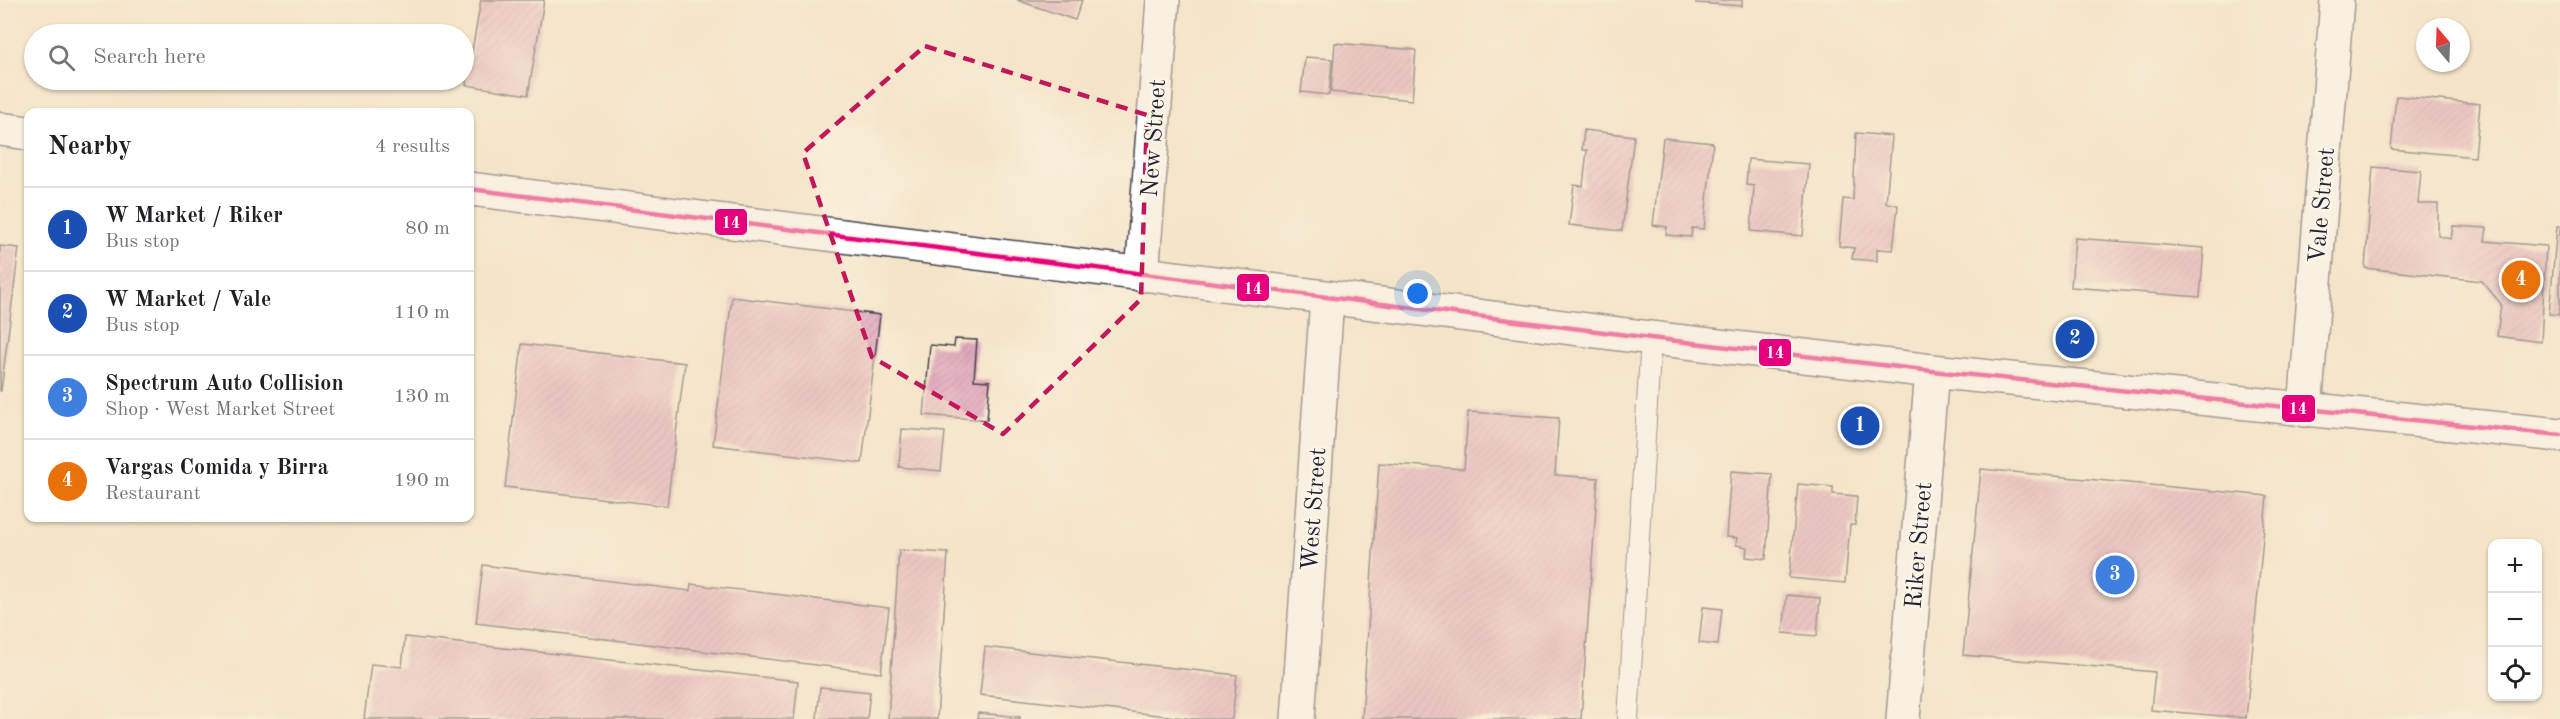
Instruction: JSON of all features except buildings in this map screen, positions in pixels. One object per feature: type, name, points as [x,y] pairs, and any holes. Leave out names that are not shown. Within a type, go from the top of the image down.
[{"type":"main road","name":"New Street","points":[[1142,275],[1163,0]]},
{"type":"main road","name":"Vale Street","points":[[2305,411],[2337,0]]},
{"type":"main road","points":[[0,129],[24,132]]},
{"type":"main road","points":[[474,190],[1142,275],[1932,372],[2560,435]]},
{"type":"main road","name":"West Street","points":[[1298,719],[1327,298]]},
{"type":"main road","name":"Riker Street","points":[[1903,719],[1932,372]]},
{"type":"lane","points":[[1628,719],[1651,338]]},
{"type":"highlighted area","points":[[925,46],[1147,115],[1141,299],[1003,434],[872,357],[803,153]]},
{"type":"transit line","name":"14","points":[[474,190],[1651,338],[1932,371],[2560,435]]},
{"type":"place","name":"Vargas Comida y Birra","points":[[2521,280]]},
{"type":"place","name":"W Market / Vale","points":[[2075,339]]},
{"type":"place","name":"W Market / Riker","points":[[1860,426]]},
{"type":"place","name":"Spectrum Auto Collision","points":[[2115,575]]}]
